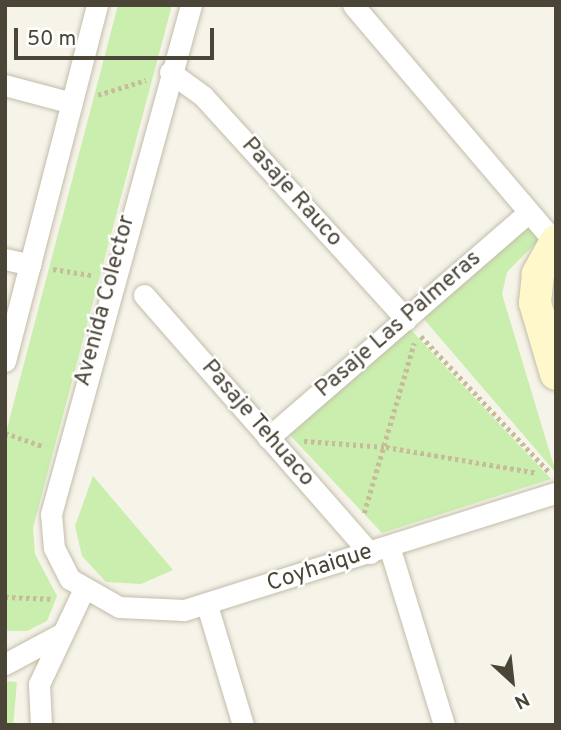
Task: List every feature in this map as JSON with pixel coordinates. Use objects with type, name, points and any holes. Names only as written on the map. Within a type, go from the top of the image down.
[{"type":"street","points":[[5,361],[97,5]]},
{"type":"street","name":"Avenida Colector","points":[[81,595],[60,565],[50,532],[66,455],[111,278],[191,5]]},
{"type":"street","points":[[353,5],[555,241],[538,274],[535,303],[556,374]]},
{"type":"street","name":"Pasaje Rauco","points":[[170,72],[203,96],[406,319]]},
{"type":"street","points":[[5,85],[72,103]]},
{"type":"street","name":"Pasaje Las Palmeras","points":[[268,439],[529,212]]},
{"type":"street","points":[[5,259],[30,265]]},
{"type":"street","name":"Pasaje Tehuaco","points":[[145,295],[268,439],[372,545]]},
{"type":"street","name":"Coyhaique","points":[[81,595],[137,610],[207,605],[555,481]]},
{"type":"street","points":[[372,545],[444,725]]},
{"type":"street","points":[[41,725],[39,684],[81,595]]},
{"type":"street","points":[[207,605],[243,725]]},
{"type":"street","points":[[5,664],[65,631]]},
{"type":"path","points":[[72,103],[170,72]]},
{"type":"path","points":[[30,265],[111,278]]},
{"type":"path","points":[[372,545],[386,447],[417,331],[555,481]]},
{"type":"path","points":[[5,433],[66,455]]},
{"type":"path","points":[[268,439],[386,447],[555,481]]},
{"type":"path","points":[[5,597],[81,595]]},
{"type":"green space","points":[[118,5],[172,5],[33,528],[35,554],[57,596],[47,621],[27,631],[5,631],[5,436]]},
{"type":"green space","points":[[527,220],[543,236],[507,272],[502,294],[556,473],[423,318]]},
{"type":"green space","points":[[410,329],[551,479],[382,533],[288,433]]},
{"type":"green space","points":[[93,476],[173,570],[141,584],[106,582],[82,556],[75,526]]},
{"type":"green space","points":[[5,681],[17,682],[13,725],[5,725]]}]
